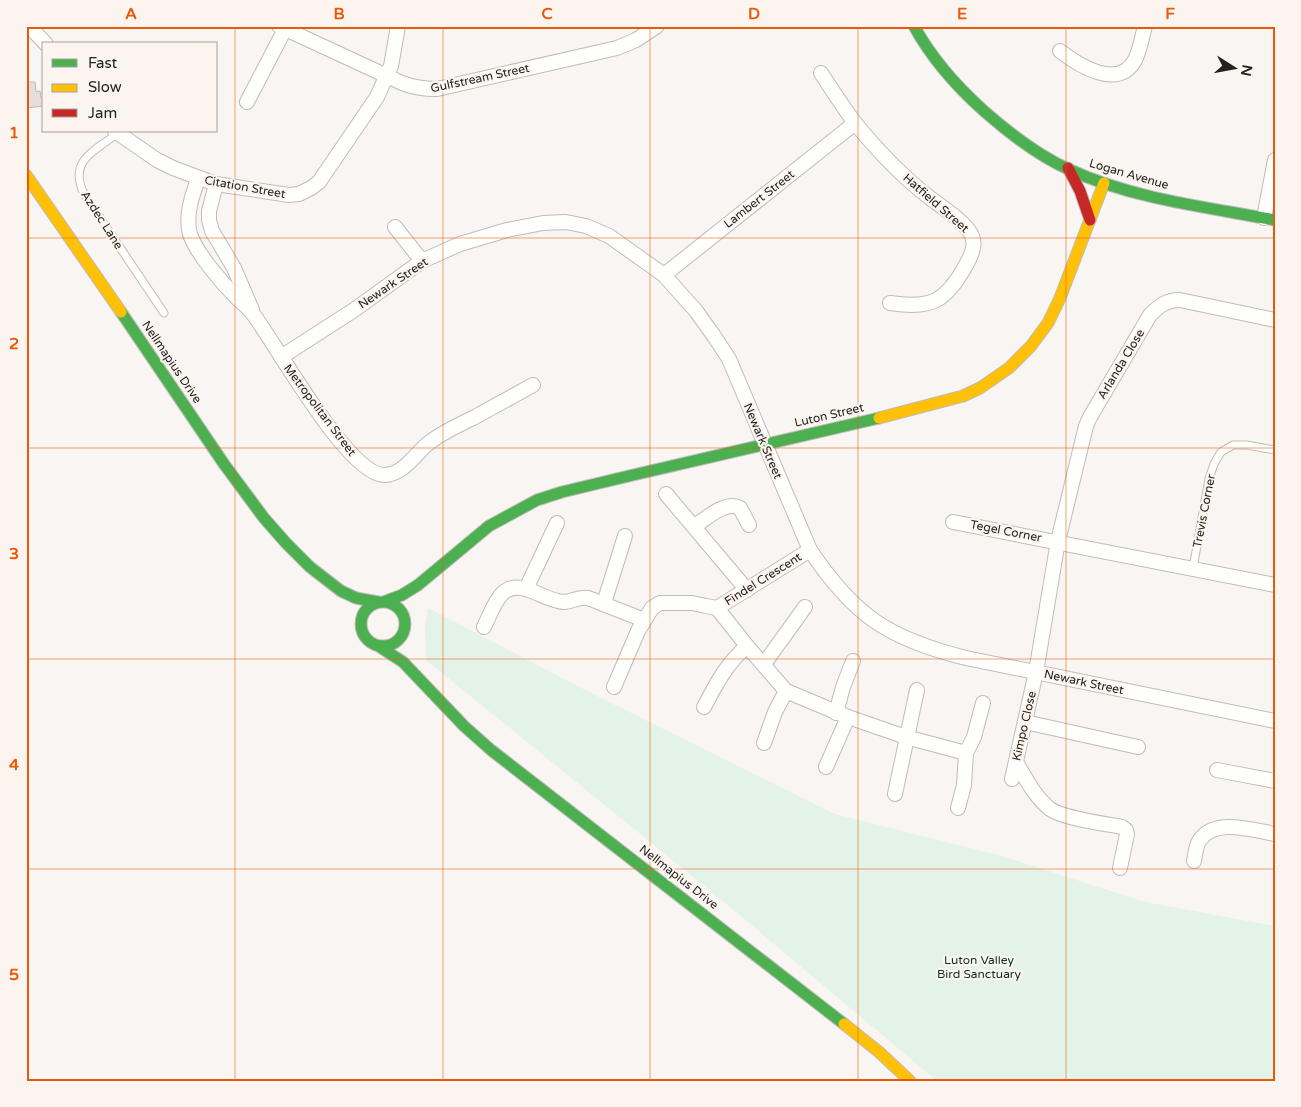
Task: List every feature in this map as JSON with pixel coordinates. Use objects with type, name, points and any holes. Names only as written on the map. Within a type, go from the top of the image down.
[{"type":"main road","name":"Logan Avenue","points":[[914,26],[939,67],[979,107],[1020,140],[1049,159],[1104,183],[1144,194],[1269,219]]},
{"type":"main road","points":[[1068,168],[1083,198],[1090,220]]},
{"type":"main road","name":"Nellmapius Drive","points":[[26,175],[228,470],[265,519],[302,558],[322,584],[360,625]]},
{"type":"main road","name":"Luton Street","points":[[382,602],[402,595],[418,585],[489,526],[504,516],[537,500],[570,490],[924,408],[980,388],[1009,368],[1031,346],[1048,323],[1060,298],[1104,183]]},
{"type":"main road","name":"Luton Street","points":[[420,597],[457,553]]},
{"type":"main road","name":"Nellmapius Drive","points":[[302,558],[342,592],[363,601],[382,602]]},
{"type":"main road","points":[[405,627],[400,609],[393,604],[382,602],[371,605],[361,617],[360,625],[366,639],[373,644],[388,646],[401,638],[412,608]]},
{"type":"main road","name":"Nellmapius Drive","points":[[405,627],[408,648],[416,667],[433,694]]},
{"type":"main road","name":"Nellmapius Drive","points":[[380,646],[404,662],[433,694],[491,750],[808,994],[879,1052],[910,1081]]},
{"type":"street","points":[[29,26],[44,42]]},
{"type":"street","points":[[388,76],[394,54],[398,26]]},
{"type":"street","name":"Gulfstream Street","points":[[282,28],[414,88],[438,88],[617,48],[636,40],[657,26]]},
{"type":"street","points":[[1060,51],[1085,68],[1105,74],[1114,75],[1121,73],[1134,62],[1145,26]]},
{"type":"street","points":[[247,102],[282,28]]},
{"type":"street","name":"Hatfield Street","points":[[821,73],[855,123],[905,178],[961,223],[972,236],[974,246],[971,256],[960,276],[946,295],[937,301],[921,305],[890,303]]},
{"type":"street","name":"Citation Street","points":[[116,132],[157,160],[198,179],[216,184],[289,196],[300,194],[311,188],[327,172],[377,97],[388,76]]},
{"type":"street","name":"Lambert Street","points":[[664,275],[855,123]]},
{"type":"street","points":[[1269,219],[1275,160]]},
{"type":"street","name":"Metropolitan Street","points":[[198,179],[188,214],[190,235],[214,271],[253,313]]},
{"type":"street","name":"Metropolitan Street","points":[[216,184],[209,211],[209,220],[212,230],[234,268],[253,313],[314,406],[345,446],[369,470],[386,475],[396,472],[430,442],[533,385]]},
{"type":"street","name":"Newark Street","points":[[281,357],[354,310],[422,261],[460,244],[507,230],[543,223],[566,222],[586,226],[609,236],[664,275],[714,336],[728,359],[810,550],[825,573],[848,599],[885,629],[934,650],[1275,721]]},
{"type":"street","points":[[395,227],[422,261]]},
{"type":"street","name":"Arlanda Close","points":[[1036,672],[1058,541],[1086,426],[1150,315],[1157,308],[1171,300],[1180,300],[1275,320]]},
{"type":"street","points":[[666,494],[748,590]]},
{"type":"street","points":[[694,526],[732,505],[740,508],[749,524]]},
{"type":"street","name":"Tegel Corner","points":[[953,522],[1058,541]]},
{"type":"street","points":[[526,589],[557,523]]},
{"type":"street","points":[[604,603],[625,536]]},
{"type":"street","points":[[1058,541],[1275,585]]},
{"type":"street","name":"Findel Crescent","points":[[717,608],[810,550]]},
{"type":"street","points":[[484,627],[501,594],[510,587],[526,589],[558,602],[568,602],[581,597],[604,603],[644,620]]},
{"type":"street","points":[[614,687],[644,620],[652,608],[660,603],[692,603],[717,608],[747,646],[786,690],[842,715],[966,753]]},
{"type":"street","points":[[764,664],[804,607]]},
{"type":"street","points":[[704,707],[724,670],[734,657],[747,646]]},
{"type":"street","points":[[826,767],[842,715],[845,679],[852,661]]},
{"type":"street","name":"Kimpo Close","points":[[1012,779],[1036,672]]},
{"type":"street","points":[[764,743],[775,712],[786,690]]},
{"type":"street","points":[[895,794],[917,690]]},
{"type":"street","points":[[958,808],[964,785],[966,753],[974,736],[983,703]]},
{"type":"street","points":[[1025,722],[1138,747]]},
{"type":"street","points":[[1016,762],[1030,787],[1051,810],[1060,815],[1126,830],[1127,834],[1120,868]]},
{"type":"street","points":[[1217,770],[1275,781]]},
{"type":"street","points":[[1194,861],[1200,840],[1206,833],[1221,827],[1275,834]]},
{"type":"lane","name":"Azdec Lane","points":[[116,132],[92,151],[83,161],[78,172],[78,182],[84,194],[164,313]]},
{"type":"lane","name":"Trevis Corner","points":[[1192,568],[1209,479],[1214,464],[1221,452],[1233,445],[1247,445],[1275,450]]},
{"type":"green space","name":"Luton Valley Bird Sanctuary","points":[[428,608],[599,697],[835,814],[1002,856],[1145,902],[1275,926],[1275,1081],[937,1081],[724,902],[426,660],[425,627]]},
{"type":"building","points":[[26,82],[35,82],[36,92],[40,91],[42,106],[26,108]]},
{"type":"traffic: fast","points":[[914,26],[937,61],[974,102],[1034,150],[1068,169],[1118,188],[1144,195],[1275,220]]},
{"type":"traffic: fast","points":[[121,312],[224,464],[264,518],[286,543],[310,567],[341,591],[356,598],[378,602]]},
{"type":"traffic: fast","points":[[386,601],[402,595],[418,585],[489,526],[537,500],[562,492],[879,418]]},
{"type":"traffic: fast","points":[[387,602],[399,608],[404,615],[405,624],[404,633],[399,640],[392,645],[379,646],[371,643],[364,636],[361,620],[364,612],[371,605],[387,602]]},
{"type":"traffic: fast","points":[[380,647],[403,662],[464,726],[491,750],[844,1024]]},
{"type":"traffic: slow","points":[[26,175],[121,312]]},
{"type":"traffic: slow","points":[[879,418],[963,396],[980,388],[1009,368],[1031,346],[1048,323],[1060,298],[1104,183]]},
{"type":"traffic: slow","points":[[844,1024],[879,1052],[910,1081]]},
{"type":"traffic: jam","points":[[1068,168],[1080,191],[1090,220]]}]
